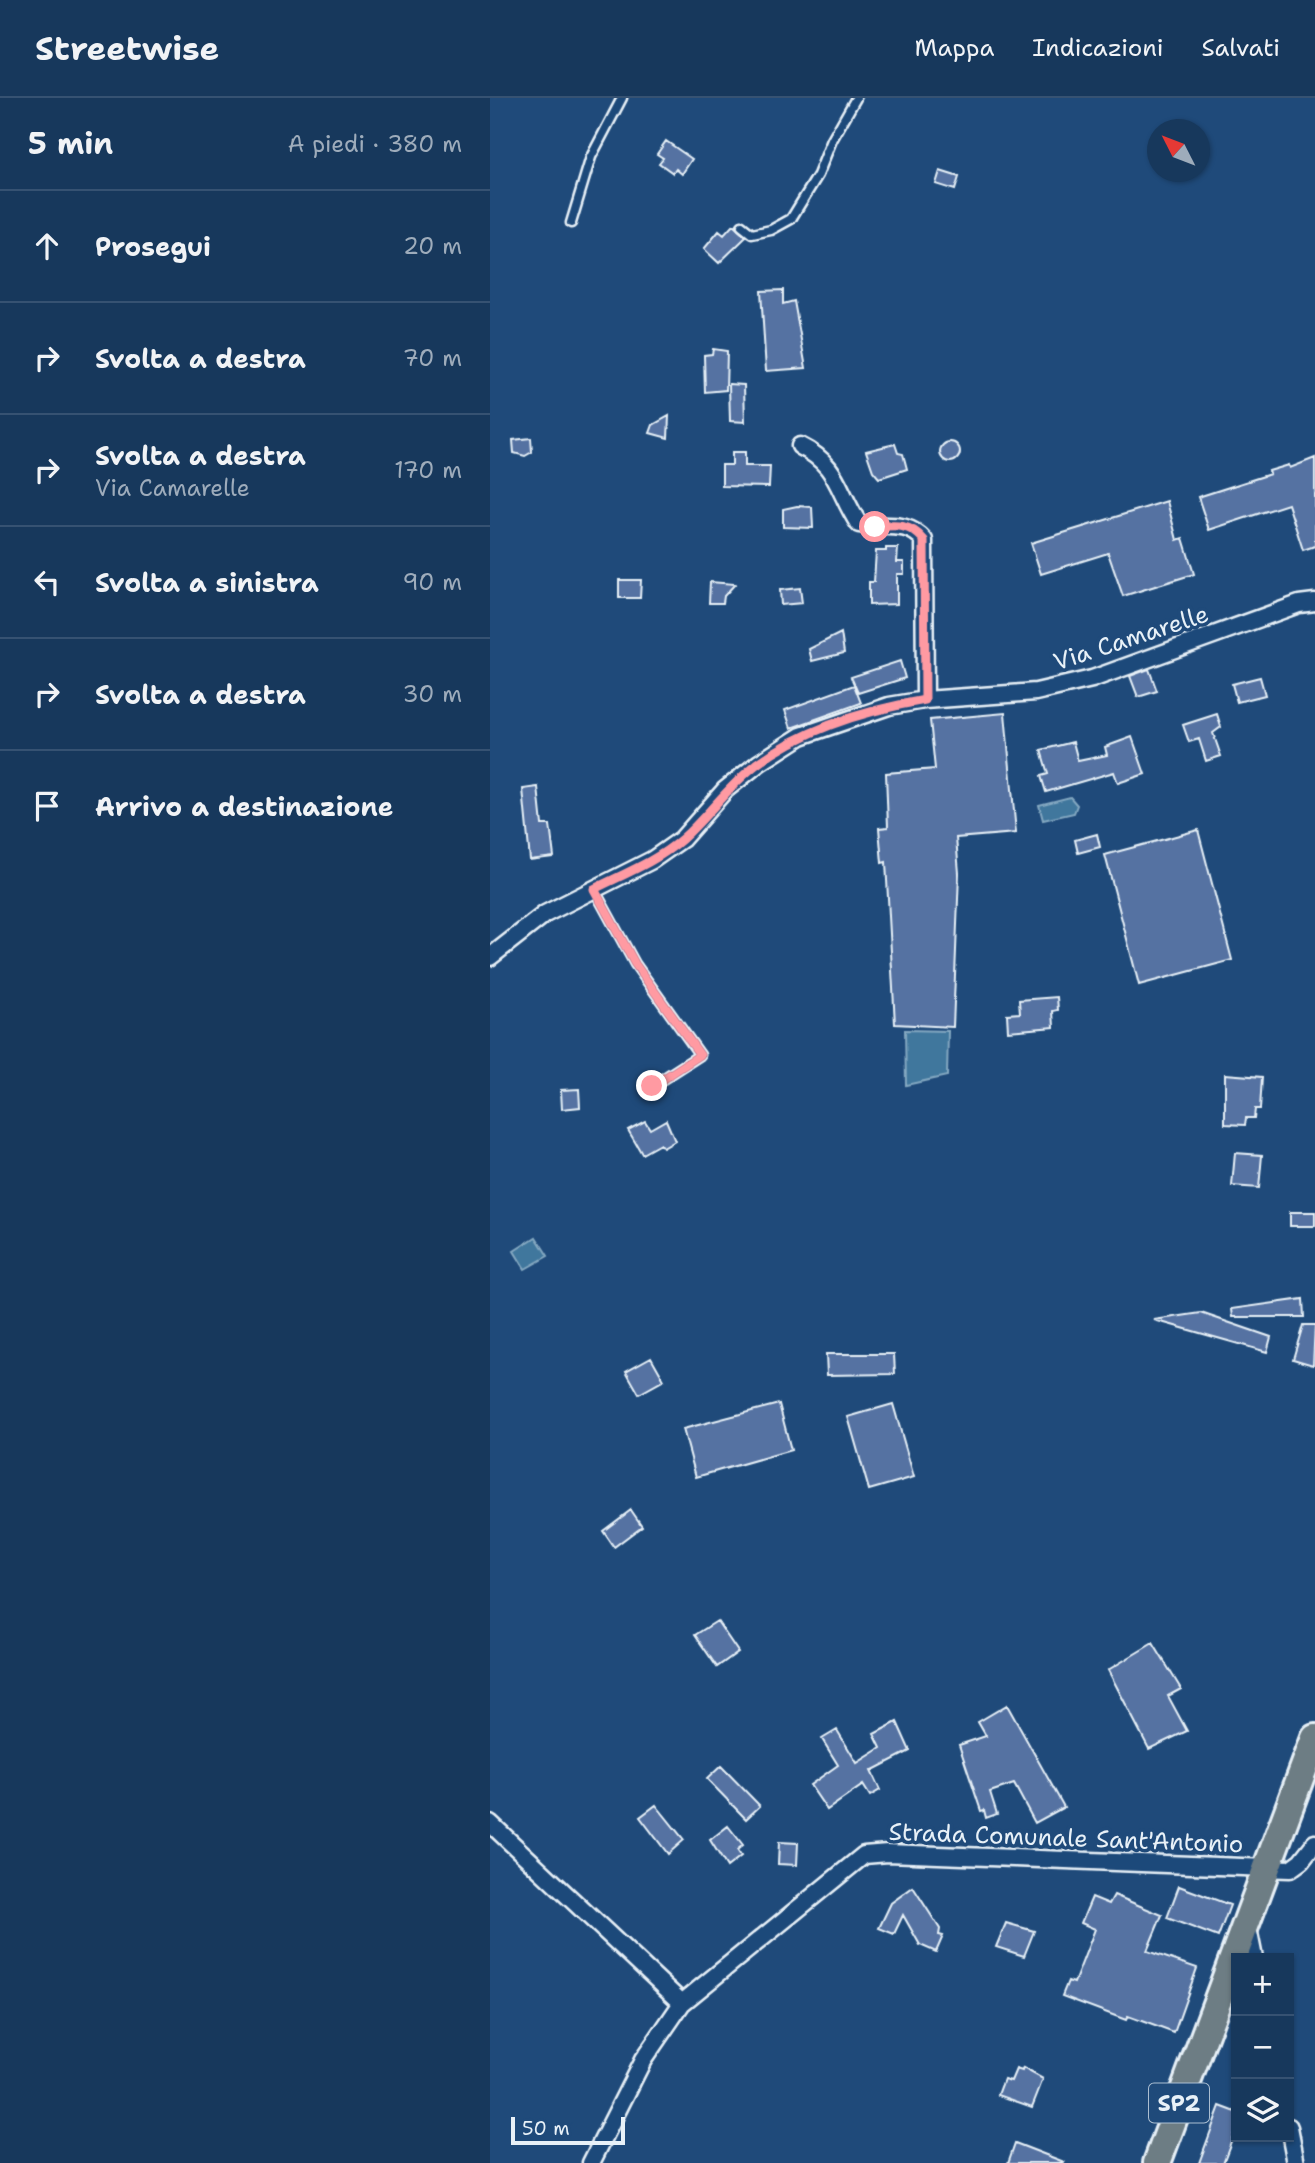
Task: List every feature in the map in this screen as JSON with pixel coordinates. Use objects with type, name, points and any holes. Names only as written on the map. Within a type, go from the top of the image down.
[{"type":"main road","name":"SP2","points":[[1157,2163],[1315,1738]]},
{"type":"street","points":[[800,446],[819,455],[831,469],[859,524],[875,527],[900,525],[915,529],[924,540],[925,700]]},
{"type":"street","name":"Via Camarelle","points":[[490,957],[545,914],[652,860],[682,839],[725,790],[759,763],[801,736],[864,713],[925,700],[1036,692],[1092,679],[1299,604],[1315,601]]},
{"type":"street","points":[[490,1823],[682,2003]]},
{"type":"street","name":"Strada Comunale Sant'Antonio","points":[[591,2163],[649,2051],[682,2003],[864,1855],[888,1853],[1266,1868],[1296,1866],[1315,1843]]},
{"type":"street","points":[[1247,1922],[1253,1953]]},
{"type":"street","points":[[1292,2142],[1296,2163]]},
{"type":"lane","points":[[570,223],[591,157],[622,98]]},
{"type":"lane","points":[[742,226],[752,234],[771,230],[791,219],[818,175],[832,140],[856,98]]},
{"type":"lane","points":[[594,889],[635,964],[700,1055],[652,1086]]},
{"type":"water","points":[[1070,797],[1077,805],[1074,813],[1043,820],[1039,805]]},
{"type":"water","points":[[905,1030],[948,1031],[947,1076],[906,1085]]},
{"type":"water","points":[[536,1237],[548,1256],[525,1269],[514,1251]]},
{"type":"building","points":[[666,141],[692,159],[682,174],[676,169],[673,173],[659,163],[663,158],[657,154]]},
{"type":"building","points":[[940,171],[959,177],[955,190],[936,184]]},
{"type":"building","points":[[733,225],[746,237],[719,263],[704,249],[719,231],[724,235]]},
{"type":"building","points":[[783,290],[783,304],[794,301],[806,368],[766,371],[761,291]]},
{"type":"building","points":[[713,349],[727,351],[726,390],[705,392],[704,355],[712,354]]},
{"type":"building","points":[[729,384],[744,385],[745,422],[730,421]]},
{"type":"building","points":[[669,416],[668,438],[650,433],[653,425]]},
{"type":"building","points":[[531,438],[532,452],[525,456],[514,453],[513,440]]},
{"type":"building","points":[[950,442],[957,445],[960,452],[957,459],[950,462],[943,459],[940,452],[943,445]]},
{"type":"building","points":[[895,444],[898,453],[903,454],[907,469],[879,478],[873,471],[866,451]]},
{"type":"building","points":[[732,452],[745,452],[745,466],[770,466],[769,487],[722,486],[722,465],[732,465]]},
{"type":"building","points":[[1315,458],[1315,546],[1303,550],[1288,504],[1209,530],[1198,497],[1270,474],[1269,471],[1289,465],[1290,468]]},
{"type":"building","points":[[1167,501],[1177,540],[1183,538],[1194,574],[1123,596],[1108,553],[1041,574],[1031,543]]},
{"type":"building","points":[[812,507],[813,528],[783,527],[783,509]]},
{"type":"building","points":[[886,548],[898,548],[897,562],[904,562],[904,574],[897,574],[897,604],[869,605],[869,582],[874,582],[876,551],[886,551]]},
{"type":"building","points":[[619,580],[641,580],[640,598],[619,598]]},
{"type":"building","points":[[710,582],[735,584],[724,596],[723,603],[709,603]]},
{"type":"building","points":[[800,588],[802,603],[781,605],[780,590]]},
{"type":"building","points":[[841,633],[844,653],[812,661],[809,649]]},
{"type":"building","points":[[900,661],[905,678],[858,693],[851,677]]},
{"type":"building","points":[[1149,669],[1157,691],[1138,697],[1130,676]]},
{"type":"building","points":[[1260,677],[1265,695],[1237,702],[1232,684]]},
{"type":"building","points":[[854,685],[861,703],[791,728],[785,710]]},
{"type":"building","points":[[1005,713],[1016,833],[956,838],[959,873],[953,1027],[895,1024],[886,862],[882,863],[879,828],[888,827],[886,773],[935,769],[930,720]]},
{"type":"building","points":[[1217,714],[1221,727],[1213,733],[1221,756],[1206,761],[1199,739],[1189,742],[1183,725]]},
{"type":"building","points":[[1132,737],[1145,774],[1118,783],[1114,772],[1046,792],[1041,776],[1048,774],[1041,750],[1073,742],[1078,761],[1107,755],[1105,747]]},
{"type":"building","points":[[538,787],[542,825],[550,825],[554,857],[530,860],[523,789]]},
{"type":"building","points":[[1198,830],[1232,960],[1139,985],[1105,855]]},
{"type":"building","points":[[1097,834],[1100,847],[1078,853],[1075,840]]},
{"type":"building","points":[[1057,997],[1058,1010],[1053,1011],[1054,1027],[1008,1031],[1007,1014],[1020,1013],[1019,1000]]},
{"type":"building","points":[[1225,1074],[1262,1077],[1260,1109],[1255,1109],[1254,1118],[1246,1118],[1245,1125],[1225,1124]]},
{"type":"building","points":[[579,1089],[580,1107],[562,1109],[561,1090]]},
{"type":"building","points":[[666,1120],[675,1141],[663,1148],[660,1144],[642,1154],[628,1130],[645,1121],[650,1129]]},
{"type":"building","points":[[1235,1153],[1262,1155],[1259,1188],[1232,1186]]},
{"type":"building","points":[[1290,1212],[1315,1212],[1315,1226],[1290,1226]]},
{"type":"building","points":[[1303,1299],[1304,1317],[1233,1317],[1232,1309]]},
{"type":"building","points":[[1201,1313],[1271,1337],[1267,1352],[1154,1320]]},
{"type":"building","points":[[1303,1325],[1315,1325],[1313,1365],[1293,1359]]},
{"type":"building","points":[[826,1354],[894,1354],[895,1374],[827,1375]]},
{"type":"building","points":[[651,1357],[664,1380],[639,1394],[626,1371]]},
{"type":"building","points":[[779,1404],[791,1450],[696,1477],[683,1429]]},
{"type":"building","points":[[893,1404],[914,1477],[869,1490],[848,1417]]},
{"type":"building","points":[[631,1510],[642,1526],[614,1547],[603,1531]]},
{"type":"building","points":[[717,1621],[738,1652],[717,1667],[695,1635]]},
{"type":"building","points":[[1153,1643],[1181,1689],[1168,1696],[1187,1731],[1149,1749],[1108,1670]]},
{"type":"building","points":[[1007,1705],[1064,1807],[1035,1823],[1014,1784],[990,1792],[997,1814],[986,1818],[984,1810],[981,1811],[959,1745],[986,1736],[978,1722]]},
{"type":"building","points":[[897,1722],[910,1751],[871,1771],[880,1790],[870,1796],[863,1785],[827,1810],[810,1785],[838,1765],[822,1739],[837,1730],[857,1763],[881,1748],[874,1734]]},
{"type":"building","points":[[721,1766],[760,1806],[746,1819],[707,1779]]},
{"type":"building","points":[[656,1805],[684,1840],[668,1854],[640,1817]]},
{"type":"building","points":[[728,1826],[743,1845],[737,1850],[741,1856],[727,1867],[710,1840]]},
{"type":"building","points":[[779,1842],[798,1843],[797,1865],[778,1864]]},
{"type":"building","points":[[1179,1886],[1230,1905],[1218,1937],[1167,1918]]},
{"type":"building","points":[[913,1887],[940,1929],[939,1935],[943,1936],[936,1952],[920,1945],[903,1915],[894,1934],[879,1928],[891,1903]]},
{"type":"building","points":[[1114,1895],[1162,1915],[1147,1951],[1197,1968],[1174,2033],[1128,2016],[1126,2020],[1062,1996],[1068,1981],[1074,1983],[1095,1929],[1081,1923],[1092,1897],[1109,1904]]},
{"type":"building","points":[[1006,1923],[1034,1931],[1024,1956],[996,1947]]},
{"type":"building","points":[[1023,2068],[1043,2079],[1032,2107],[998,2095],[1004,2079],[1011,2081],[1016,2069],[1022,2071]]},
{"type":"building","points":[[1220,2106],[1231,2110],[1231,2141],[1223,2163],[1199,2163]]},
{"type":"building","points":[[1015,2143],[1064,2162],[1008,2163]]},
{"type":"route","points":[[652,1086],[700,1055],[635,964],[594,889],[652,860],[682,839],[725,790],[759,763],[801,736],[864,713],[925,700],[924,540],[915,529],[900,525],[875,527]]}]
